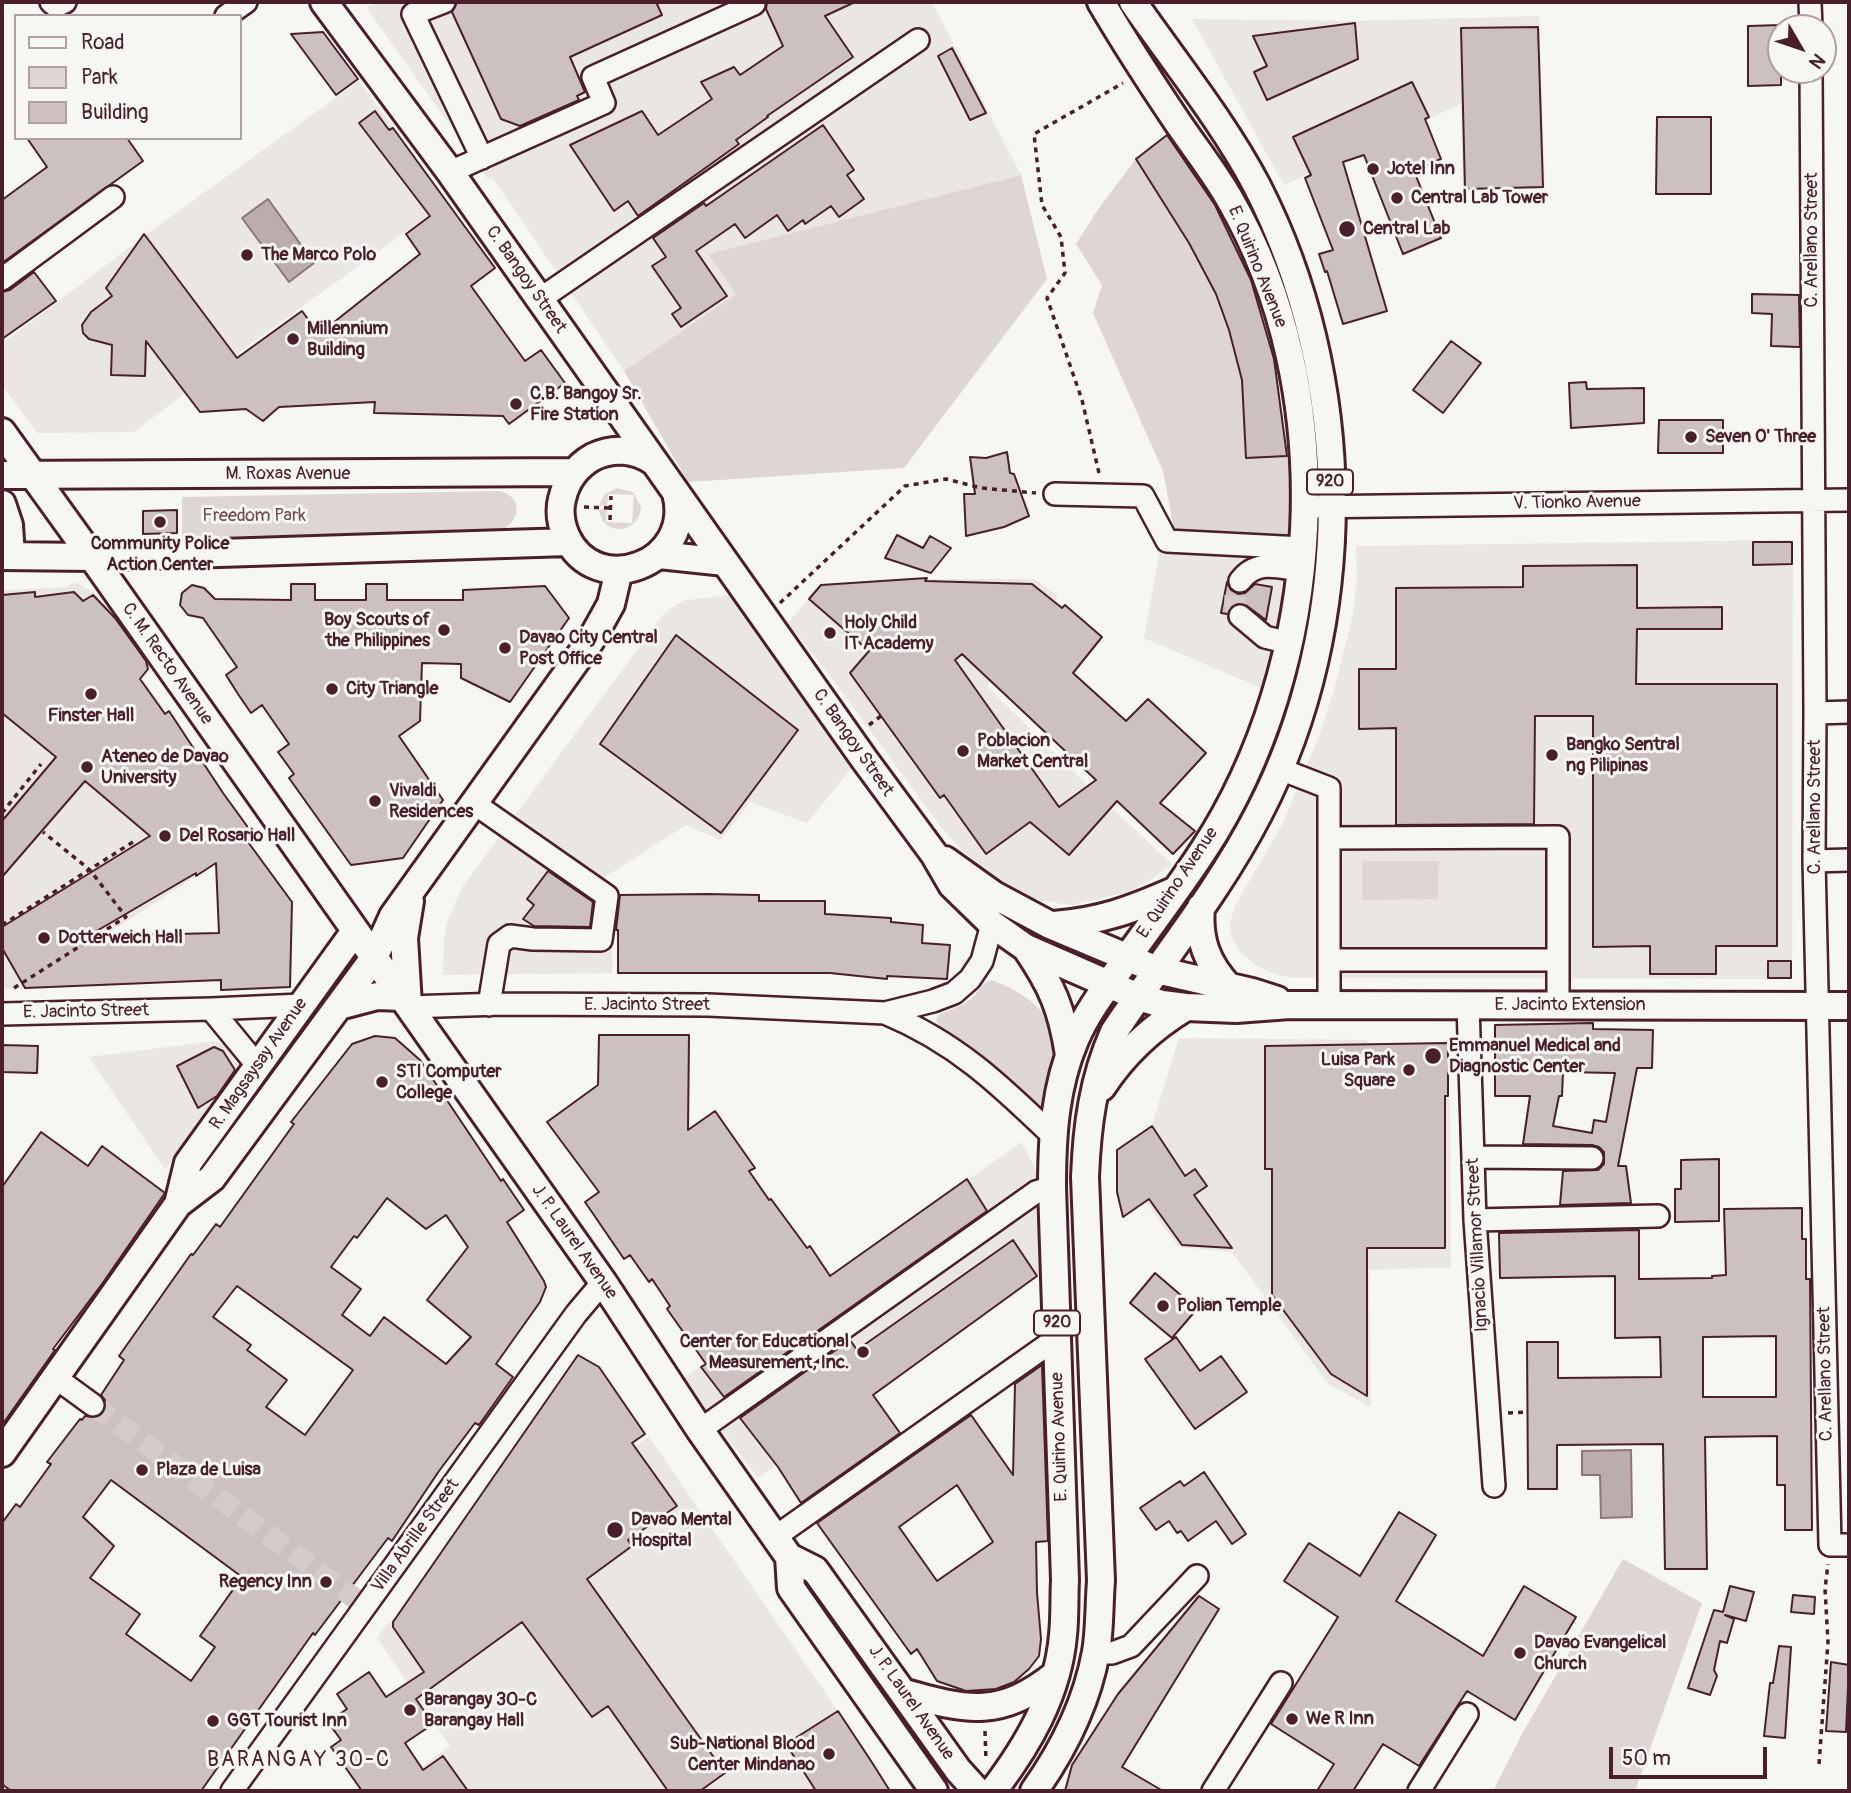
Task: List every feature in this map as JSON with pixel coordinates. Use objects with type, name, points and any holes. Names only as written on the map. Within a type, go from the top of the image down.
[{"type":"main road","name":"C. Bangoy Street","points":[[324,2],[450,172],[903,814],[934,853],[952,885],[992,924],[1026,948],[1138,997]]},
{"type":"main road","name":"E. Quirino Avenue","points":[[993,1791],[1025,1746],[1047,1701],[1056,1674],[1063,1634],[1065,1580],[1052,1187],[1052,1135],[1060,1088],[1069,1056],[1085,1020],[1205,849],[1256,752],[1275,700],[1289,643],[1302,559],[1304,461],[1296,386],[1280,316],[1257,256],[1230,200],[1143,71],[1118,5]]},
{"type":"main road","name":"E. Quirino Avenue","points":[[1034,1791],[1056,1756],[1082,1703],[1096,1653],[1101,1581],[1085,1177],[1090,1114],[1102,1058],[1114,1032],[1230,864],[1259,814],[1280,769],[1302,710],[1320,640],[1326,598],[1331,506],[1329,446],[1320,375],[1303,300],[1281,239],[1257,185],[1228,138],[1118,5]]},
{"type":"main road","name":"C. M. Recto Avenue","points":[[2,432],[355,931]]},
{"type":"main road","points":[[654,462],[638,453],[615,451],[592,458],[574,472],[565,488],[561,506],[562,525],[569,542],[591,562],[619,570],[645,564],[659,555],[673,537],[679,504],[676,493]]},
{"type":"main road","name":"M. Roxas Avenue","points":[[2,475],[574,472]]},
{"type":"main road","points":[[2,505],[9,525],[6,556],[92,556],[569,542]]},
{"type":"main road","points":[[659,555],[725,562]]},
{"type":"main road","name":"R. Magsaysay Avenue","points":[[2,1453],[178,1204],[212,1178],[374,958],[393,916],[591,640],[611,604],[619,570]]},
{"type":"main road","name":"C. Bangoy Street","points":[[934,853],[994,895],[1050,925],[1157,970]]},
{"type":"main road","points":[[338,1006],[377,996],[405,1002],[404,938],[413,888]]},
{"type":"main road","points":[[1050,925],[1109,917],[1175,890]]},
{"type":"main road","points":[[1200,907],[1199,922],[1205,951],[1211,965],[1230,988]]},
{"type":"main road","points":[[355,931],[393,916]]},
{"type":"main road","name":"R. Magsaysay Avenue","points":[[178,1204],[188,1163],[355,931]]},
{"type":"main road","name":"J. P. Laurel Avenue","points":[[355,931],[603,1282],[700,1430],[782,1547],[815,1570],[958,1770],[977,1791]]},
{"type":"main road","points":[[1026,948],[1045,976],[1061,1011],[1069,1056]]},
{"type":"main road","name":"E. Jacinto Extension","points":[[1157,970],[1290,1005]]},
{"type":"main road","name":"E. Jacinto Extension","points":[[1138,997],[1186,1007],[1248,1009],[1290,1005],[1849,1006]]},
{"type":"main road","points":[[1090,1114],[1100,1091],[1128,1052],[1165,1019],[1186,1007]]},
{"type":"main road","name":"J. P. Laurel Avenue","points":[[782,1547],[791,1588],[934,1791]]},
{"type":"main road","points":[[1065,1580],[1101,1581]]},
{"type":"main road","points":[[905,1693],[955,1706],[985,1707],[1003,1704],[1028,1694],[1056,1674]]},
{"type":"street","points":[[51,2],[56,6],[65,2]]},
{"type":"street","points":[[229,14],[246,2]]},
{"type":"street","points":[[444,2],[414,14],[482,158]]},
{"type":"street","points":[[450,172],[604,103],[593,77],[754,5],[753,2]]},
{"type":"street","points":[[540,299],[918,40]]},
{"type":"street","name":"C. Arellano Street","points":[[1811,84],[1816,1006],[1840,1545]]},
{"type":"street","points":[[2,279],[113,197]]},
{"type":"street","points":[[1055,494],[1143,496],[1167,541],[1302,559]]},
{"type":"street","name":"V. Tionko Avenue","points":[[1304,507],[1849,500]]},
{"type":"street","points":[[1241,581],[1248,570],[1259,566],[1302,559]]},
{"type":"street","points":[[1240,616],[1265,637],[1289,643]]},
{"type":"street","points":[[1815,713],[1849,712]]},
{"type":"street","points":[[1280,769],[1329,788],[1329,1005]]},
{"type":"street","points":[[475,804],[607,896],[601,940],[510,936],[499,944],[489,1005]]},
{"type":"street","points":[[1329,838],[1558,837],[1558,1005]]},
{"type":"street","points":[[1814,861],[1849,860]]},
{"type":"street","name":"E. Jacinto Street","points":[[405,1002],[489,1005],[708,1005],[885,1013],[954,993],[970,979],[982,961],[992,924]]},
{"type":"street","points":[[1329,960],[1558,960]]},
{"type":"street","name":"E. Jacinto Street","points":[[2,1014],[301,1004]]},
{"type":"street","name":"Ignacio Villamor Street","points":[[1468,1005],[1475,1220],[1494,1486]]},
{"type":"street","points":[[211,1009],[257,1065]]},
{"type":"street","name":"E. Jacinto Street","points":[[885,1013],[932,1035],[960,1052],[1052,1135]]},
{"type":"street","points":[[1473,1157],[1592,1158]]},
{"type":"street","points":[[700,1430],[1036,1192],[1052,1187]]},
{"type":"street","points":[[1475,1220],[1658,1216]]},
{"type":"street","name":"Villa Abrille Street","points":[[232,1791],[576,1314],[603,1282]]},
{"type":"street","points":[[782,1547],[878,1464],[1058,1338]]},
{"type":"street","points":[[56,1378],[93,1405]]},
{"type":"street","points":[[1096,1653],[1112,1653],[1131,1646],[1197,1576]]},
{"type":"street","points":[[1213,1791],[1280,1683]]},
{"type":"street","points":[[1419,1791],[1467,1714]]},
{"type":"path","points":[[1103,495],[1095,445],[1047,298],[1065,273],[1061,237],[1042,205],[1034,134],[1143,71]]},
{"type":"path","points":[[765,618],[905,486],[946,479],[981,488],[1055,494]]},
{"type":"path","points":[[610,520],[611,496]]},
{"type":"path","points":[[595,507],[610,508]]},
{"type":"path","points":[[2,813],[41,764]]},
{"type":"path","points":[[2,803],[7,807]]},
{"type":"path","points":[[14,988],[127,917],[90,870],[43,832]]},
{"type":"path","points":[[2,925],[133,842]]},
{"type":"path","points":[[1819,1764],[1828,1642],[1825,1589],[1840,1545]]},
{"type":"shaded area","points":[[381,2],[932,2],[1021,175],[708,254],[736,294],[624,371],[492,177],[488,179],[366,7]]},
{"type":"shaded area","points":[[1539,16],[1545,189],[1463,190],[1461,104],[1284,185],[1192,19],[1358,21]]},
{"type":"shaded area","name":"The Marco Polo","points":[[359,81],[393,127],[375,141],[429,215],[235,355],[134,432],[37,433],[2,385],[2,344],[144,236]]},
{"type":"shaded area","points":[[268,199],[314,263],[289,282],[242,218]]},
{"type":"shaded area","name":"Bangko Sentral ng Pilipinas","points":[[1793,540],[1792,979],[1297,978],[1277,975],[1257,966],[1240,952],[1231,937],[1230,922],[1236,904],[1284,821],[1320,733],[1334,690],[1352,619],[1357,579],[1356,546]]},
{"type":"shaded area","points":[[1160,548],[1288,554],[1273,655],[1263,689],[1144,638]]},
{"type":"shaded area","points":[[909,579],[1035,579],[1058,597],[987,686],[1172,864],[1128,892],[1072,905],[1033,899],[1011,889],[978,865],[958,846],[788,623],[821,585]]},
{"type":"shaded area","name":"Ateneo de Davao University","points":[[75,582],[94,592],[116,616],[121,614],[142,641],[149,670],[142,679],[165,710],[145,724],[193,859],[195,877],[50,971],[33,988],[2,989],[2,590],[66,587]]},
{"type":"shaded area","points":[[731,595],[851,769],[807,823],[750,802],[721,840],[686,825],[602,879],[613,896],[612,973],[443,975],[444,937],[448,919],[463,886],[662,616],[686,600]]},
{"type":"shaded area","points":[[1179,1038],[1367,1040],[1369,1099],[1450,1099],[1451,1267],[1369,1270],[1371,1407],[1328,1384],[1232,1252],[1179,1247],[1146,1202],[1185,1174],[1152,1125]]},
{"type":"shaded area","points":[[214,1041],[225,1046],[237,1066],[232,1079],[165,1170],[89,1057]]},
{"type":"shaded area","points":[[1022,1142],[1045,1191],[1047,1268],[758,1478],[683,1379]]},
{"type":"shaded area","name":"Davao Mental Hospital","points":[[649,1437],[838,1711],[786,1744],[816,1791],[388,1791],[450,1746],[377,1638],[387,1624]]},
{"type":"shaded area","points":[[1631,1450],[1632,1517],[1601,1518],[1600,1475],[1582,1475],[1582,1451]]},
{"type":"green space","points":[[1136,159],[1189,243],[1216,294],[1242,380],[1246,458],[1290,456],[1289,541],[1175,534],[1163,471],[1093,313],[1102,285],[1076,244]]},
{"type":"green space","points":[[1021,175],[1047,279],[904,468],[688,482],[624,371],[736,294],[708,254]]},
{"type":"green space","points":[[617,488],[633,492],[641,507],[634,523],[621,529],[607,525],[599,509],[607,510],[606,522],[632,523],[634,495],[608,494],[607,506],[599,505],[605,494]]},
{"type":"green space","name":"Freedom Park","points":[[499,491],[513,498],[517,510],[512,522],[499,531],[182,537],[182,497]]},
{"type":"green space","points":[[1362,861],[1439,861],[1438,899],[1362,900]]},
{"type":"green space","points":[[991,980],[1015,991],[1036,1006],[1045,1015],[1057,1038],[1059,1063],[1049,1096],[1039,1107],[1035,1108],[983,1058],[942,1030],[936,1020],[938,1015],[970,1000]]},
{"type":"green space","points":[[1623,1559],[1702,1603],[1635,1791],[1493,1791],[1522,1734]]},
{"type":"building","points":[[457,2],[656,2],[662,15],[570,57],[585,92],[577,96],[579,100],[520,126],[501,119],[452,12]]},
{"type":"building","points":[[767,2],[855,2],[825,16],[853,57],[767,116],[736,140],[739,144],[638,216],[628,201],[614,211],[570,145],[642,111],[658,135],[712,99],[701,82],[734,67],[740,75],[783,46],[766,9]]},
{"type":"building","points":[[1355,23],[1358,59],[1267,100],[1254,72],[1267,66],[1253,36]]},
{"type":"building","points":[[1767,25],[1767,84],[1781,85],[1748,86],[1748,26]]},
{"type":"building","points":[[1538,27],[1543,187],[1465,189],[1461,28]]},
{"type":"building","points":[[323,32],[358,79],[336,95],[291,34]]},
{"type":"building","points":[[952,48],[986,113],[970,120],[938,56]]},
{"type":"building","points":[[1412,82],[1429,117],[1425,119],[1441,159],[1414,171],[1441,238],[1403,254],[1364,155],[1343,162],[1387,311],[1343,324],[1319,254],[1333,250],[1305,178],[1311,175],[1293,137]]},
{"type":"building","points":[[375,111],[389,130],[393,128],[495,268],[471,286],[525,361],[541,350],[565,383],[509,424],[503,416],[374,413],[375,402],[279,407],[263,421],[246,409],[200,412],[146,341],[145,376],[111,375],[112,345],[89,339],[83,333],[82,325],[91,312],[112,296],[106,288],[144,234],[237,358],[302,311],[319,334],[420,254],[406,234],[430,216],[359,123]]},
{"type":"building","points":[[1657,117],[1711,117],[1711,194],[1656,194]]},
{"type":"building","points":[[823,125],[854,170],[847,175],[864,199],[839,217],[831,206],[805,224],[803,220],[788,231],[777,215],[745,238],[735,224],[696,251],[727,296],[681,327],[672,314],[681,308],[652,266],[666,257],[653,238],[704,203],[706,206]]},
{"type":"building","points":[[1167,135],[1215,205],[1251,280],[1274,359],[1287,456],[1246,458],[1242,380],[1216,294],[1189,243],[1136,159]]},
{"type":"building","points":[[28,140],[128,140],[143,161],[2,263],[2,200],[47,167]]},
{"type":"building","points":[[34,272],[56,301],[2,339],[2,292],[10,290]]},
{"type":"building","points":[[1752,294],[1799,295],[1800,347],[1771,346],[1772,314],[1752,313]]},
{"type":"building","points":[[1451,341],[1481,363],[1443,413],[1413,390]]},
{"type":"building","points":[[1586,382],[1587,389],[1644,388],[1644,423],[1571,428],[1569,383]]},
{"type":"building","name":"Seven O' Three","points":[[1659,420],[1723,420],[1723,453],[1658,453]]},
{"type":"building","points":[[1007,452],[1010,473],[1014,474],[1029,516],[1004,527],[966,536],[964,494],[975,494],[970,457],[986,458]]},
{"type":"building","name":"Community Police Action Center","points":[[177,510],[177,533],[143,534],[143,511]]},
{"type":"building","points":[[897,535],[923,548],[930,536],[951,548],[931,573],[885,558]]},
{"type":"building","points":[[1753,542],[1792,542],[1792,564],[1753,565]]},
{"type":"building","points":[[1637,565],[1637,608],[1722,607],[1722,629],[1637,629],[1636,684],[1777,684],[1777,946],[1716,946],[1716,974],[1650,974],[1650,946],[1593,947],[1593,716],[1535,716],[1534,824],[1396,825],[1396,728],[1359,729],[1359,669],[1396,669],[1396,588],[1523,587],[1523,566]]},
{"type":"building","points":[[927,578],[925,581],[1032,584],[1062,608],[1065,605],[1102,637],[1073,673],[1126,721],[1148,699],[1206,753],[1160,803],[1195,831],[1173,854],[1117,801],[1069,855],[1030,822],[986,854],[944,795],[940,798],[850,673],[869,651],[809,599],[821,585]],"holes":[[[962,654],[1096,780],[1059,807],[955,660]]]},
{"type":"building","points":[[1227,582],[1231,590],[1238,594],[1245,593],[1255,584],[1272,587],[1266,620],[1243,603],[1235,604],[1227,614],[1221,613]]},
{"type":"building","points":[[291,584],[315,584],[315,600],[366,600],[366,584],[387,584],[387,600],[463,600],[463,590],[545,586],[569,618],[510,702],[461,678],[461,664],[422,663],[420,721],[399,736],[443,800],[403,858],[351,865],[289,778],[294,774],[278,752],[289,744],[262,705],[251,713],[226,675],[237,667],[203,618],[188,615],[180,605],[182,593],[192,585],[204,588],[215,599],[291,600]]},
{"type":"building","name":"Ateneo de Davao University","points":[[35,592],[35,597],[74,592],[83,601],[93,595],[115,618],[146,661],[148,669],[140,679],[165,714],[169,711],[255,837],[248,842],[292,902],[290,987],[221,990],[221,980],[25,988],[2,948],[2,927],[150,836],[85,781],[2,877],[2,821],[56,757],[2,713],[2,595]],"holes":[[[216,863],[219,933],[88,936]]]},
{"type":"building","points":[[676,635],[798,730],[721,833],[600,744]]},
{"type":"building","points":[[548,871],[593,902],[590,927],[534,926],[523,919],[534,905],[527,899]]},
{"type":"building","points":[[620,895],[759,895],[759,901],[825,901],[825,914],[891,918],[891,922],[923,925],[922,943],[950,945],[947,979],[887,976],[887,979],[830,973],[618,973],[616,930]]},
{"type":"building","points":[[1768,961],[1791,961],[1791,978],[1768,978]]},
{"type":"building","points":[[1593,1023],[1593,1029],[1653,1030],[1652,1068],[1637,1068],[1618,1166],[1626,1166],[1631,1203],[1560,1205],[1563,1171],[1598,1170],[1604,1164],[1604,1152],[1592,1145],[1523,1144],[1530,1096],[1495,1096],[1495,1025]],"holes":[[[1563,1072],[1615,1073],[1606,1122],[1594,1120],[1592,1133],[1553,1126],[1559,1096],[1562,1096]]]},
{"type":"building","points":[[599,1035],[689,1035],[688,1130],[715,1111],[755,1168],[749,1171],[769,1200],[771,1199],[807,1248],[810,1246],[830,1276],[967,1179],[987,1211],[724,1397],[701,1367],[706,1364],[667,1309],[670,1306],[652,1279],[649,1282],[630,1255],[624,1259],[585,1202],[599,1192],[547,1122],[598,1085]]},
{"type":"building","points":[[375,1036],[395,1038],[420,1060],[501,1181],[503,1179],[524,1210],[507,1222],[546,1287],[540,1302],[496,1364],[513,1377],[479,1425],[475,1423],[439,1471],[392,1541],[388,1538],[315,1635],[313,1633],[201,1791],[11,1791],[2,1784],[2,1523],[16,1504],[20,1507],[51,1464],[47,1462],[80,1419],[85,1416],[98,1417],[104,1412],[105,1400],[101,1395],[124,1360],[119,1356],[191,1254],[193,1255],[216,1224],[220,1227],[294,1124],[291,1122],[352,1044]],"holes":[[[387,1198],[426,1229],[446,1215],[468,1247],[427,1300],[471,1337],[446,1364],[384,1317],[370,1336],[342,1315],[361,1289],[331,1267]],[[237,1286],[353,1370],[305,1435],[266,1407],[287,1380],[247,1350],[251,1345],[213,1317]],[[111,1480],[242,1577],[200,1636],[215,1647],[191,1681],[126,1634],[140,1614],[90,1578],[114,1546],[83,1517]]]},
{"type":"building","points":[[1448,1043],[1448,1096],[1445,1096],[1445,1248],[1367,1248],[1367,1396],[1331,1374],[1272,1295],[1272,1169],[1265,1169],[1265,1046]]},
{"type":"building","points":[[2,1045],[38,1046],[37,1073],[2,1072]]},
{"type":"building","points":[[214,1047],[223,1051],[235,1070],[217,1096],[198,1108],[177,1066]]},
{"type":"building","points":[[1152,1126],[1185,1176],[1195,1169],[1207,1186],[1194,1195],[1232,1248],[1182,1245],[1149,1199],[1123,1217],[1117,1192],[1117,1150]]},
{"type":"building","points":[[41,1132],[88,1166],[102,1146],[165,1193],[2,1425],[2,1187]]},
{"type":"building","points":[[1719,1159],[1719,1221],[1675,1222],[1675,1189],[1681,1189],[1681,1160]]},
{"type":"building","points":[[1802,1208],[1802,1239],[1806,1239],[1806,1279],[1810,1279],[1812,1530],[1785,1530],[1785,1485],[1777,1485],[1777,1436],[1705,1437],[1707,1569],[1665,1569],[1663,1444],[1557,1445],[1557,1489],[1528,1489],[1527,1342],[1558,1342],[1558,1378],[1661,1377],[1660,1337],[1615,1338],[1615,1276],[1500,1278],[1499,1233],[1639,1230],[1639,1279],[1712,1278],[1726,1275],[1724,1209]],"holes":[[[1776,1336],[1776,1397],[1703,1397],[1703,1337]]]},
{"type":"building","points":[[1013,1240],[1037,1276],[873,1395],[900,1433],[801,1503],[778,1467],[740,1418],[850,1340],[857,1350]]},
{"type":"building","name":"Polian Temple","points":[[1155,1273],[1197,1309],[1172,1338],[1130,1303]]},
{"type":"building","points":[[1176,1337],[1200,1371],[1221,1356],[1247,1392],[1195,1429],[1145,1359]]},
{"type":"building","points":[[578,1355],[599,1367],[645,1434],[632,1443],[677,1506],[628,1540],[632,1546],[587,1579],[725,1773],[700,1791],[668,1791],[608,1706],[592,1717],[522,1622],[416,1699],[433,1724],[405,1743],[423,1770],[443,1756],[468,1791],[362,1791],[331,1747],[341,1740],[328,1722],[347,1709],[337,1694],[369,1672],[386,1697],[424,1672],[393,1627],[393,1622]]},
{"type":"building","points":[[1042,1365],[1048,1541],[1036,1542],[1041,1639],[1039,1656],[1014,1682],[996,1689],[966,1691],[937,1681],[917,1649],[911,1654],[817,1523],[971,1415],[1013,1475],[1015,1384]],"holes":[[[957,1485],[993,1542],[937,1581],[899,1527]]]},
{"type":"building","points":[[1204,1472],[1246,1534],[1232,1544],[1216,1521],[1188,1541],[1181,1531],[1177,1533],[1169,1521],[1156,1530],[1140,1508],[1180,1481],[1184,1486]]},
{"type":"building","points":[[1399,1512],[1436,1535],[1396,1601],[1483,1656],[1524,1586],[1576,1617],[1515,1720],[1467,1691],[1419,1766],[1383,1744],[1353,1791],[1317,1791],[1334,1764],[1271,1724],[1338,1617],[1284,1581],[1309,1543],[1360,1576]]},
{"type":"building","points":[[1730,1586],[1754,1592],[1746,1621],[1725,1615],[1734,1619],[1727,1643],[1720,1641],[1714,1670],[1717,1676],[1710,1695],[1688,1688],[1714,1610],[1723,1612]]},
{"type":"building","points":[[1793,1595],[1815,1597],[1814,1614],[1791,1612]]},
{"type":"building","points":[[1199,1596],[1219,1609],[1122,1767],[1163,1791],[1065,1791],[1072,1765],[1118,1694]]},
{"type":"building","points":[[1779,1646],[1791,1647],[1785,1738],[1764,1736],[1770,1683],[1773,1683]]},
{"type":"building","points":[[1831,1662],[1849,1665],[1846,1732],[1826,1731]]},
{"type":"building","name":"Sub-National Blood Center Mindanao","points":[[838,1711],[890,1791],[816,1791],[786,1744]]},
{"type":"tunnel","points":[[1240,581],[1235,598],[1240,616]]},
{"type":"tunnel","points":[[93,1405],[365,1606]]},
{"type":"place","name":"Jotel Inn","points":[[1373,169]]},
{"type":"place","name":"Central Lab Tower","points":[[1397,198]]},
{"type":"place","name":"Central Lab","points":[[1347,229]]},
{"type":"place","name":"The Marco Polo","points":[[247,255]]},
{"type":"place","name":"Millennium Building","points":[[293,339]]},
{"type":"place","name":"C.B. Bangoy Sr. Fire Station","points":[[516,404]]},
{"type":"place","name":"Seven O' Three","points":[[1691,437]]},
{"type":"place","name":"Community Police Action Center","points":[[160,522]]},
{"type":"place","name":"Boy Scouts of the Philippines","points":[[444,630]]},
{"type":"place","name":"Holy Child IT Academy","points":[[830,633]]},
{"type":"place","name":"Davao City Central Post Office","points":[[505,648]]},
{"type":"place","name":"City Triangle","points":[[332,689]]},
{"type":"place","name":"Finster Hall","points":[[91,694]]},
{"type":"place","name":"Poblacion Market Central","points":[[963,751]]},
{"type":"place","name":"Bangko Sentral ng Pilipinas","points":[[1552,755]]},
{"type":"place","name":"Ateneo de Davao University","points":[[87,767]]},
{"type":"place","name":"Vivaldi Residences","points":[[375,801]]},
{"type":"place","name":"Del Rosario Hall","points":[[165,836]]},
{"type":"place","name":"Dotterweich Hall","points":[[44,938]]},
{"type":"place","name":"Emmanuel Medical and Diagnostic Center","points":[[1433,1056]]},
{"type":"place","name":"Luisa Park Square","points":[[1409,1070]]},
{"type":"place","name":"STI Computer College","points":[[382,1082]]},
{"type":"place","name":"Polian Temple","points":[[1163,1306]]},
{"type":"place","name":"Center for Educational Measurement, Inc.","points":[[863,1352]]},
{"type":"place","name":"Plaza de Luisa","points":[[142,1470]]},
{"type":"place","name":"Davao Mental Hospital","points":[[615,1530]]},
{"type":"place","name":"Regency Inn","points":[[326,1582]]},
{"type":"place","name":"Davao Evangelical Church","points":[[1520,1653]]},
{"type":"place","name":"Barangay 30-C Barangay Hall","points":[[410,1710]]},
{"type":"place","name":"We R Inn","points":[[1292,1719]]},
{"type":"place","name":"GGT Tourist Inn","points":[[213,1721]]},
{"type":"place","name":"Sub-National Blood Center Mindanao","points":[[829,1754]]},
{"type":"district","name":"BARANGAY 30-C","points":[[299,1761]]}]
